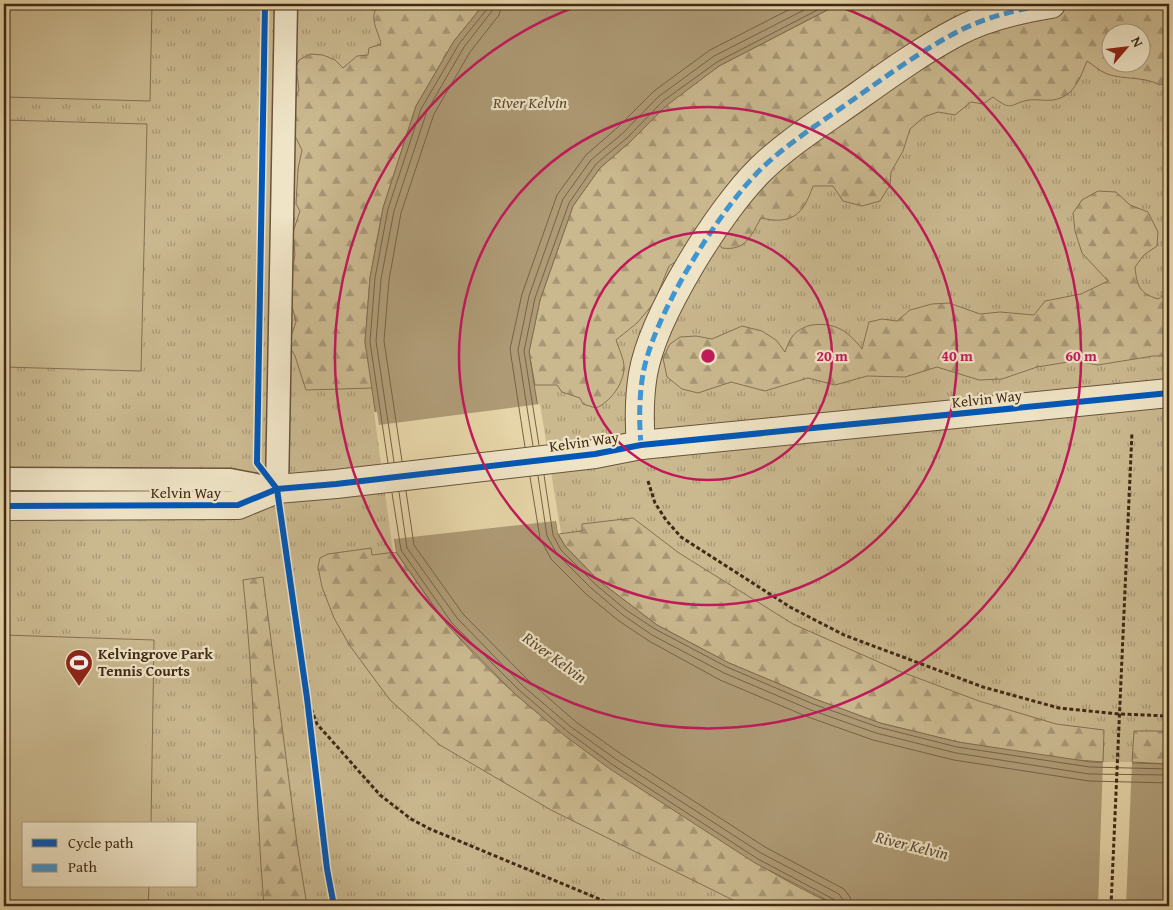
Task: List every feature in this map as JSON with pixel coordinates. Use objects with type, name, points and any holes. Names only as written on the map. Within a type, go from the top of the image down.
[{"type":"street","points":[[641,445],[639,420],[643,373],[658,324],[697,254],[728,208],[761,169],[803,135],[887,76],[958,31],[1023,9],[1051,4]]},
{"type":"street","name":"Kelvin Way","points":[[4,506],[238,505],[277,489],[595,454],[641,445],[1169,393]]},
{"type":"lane","points":[[277,489],[286,4]]},
{"type":"lane","name":"Kelvin Way","points":[[4,479],[230,480],[277,489]]},
{"type":"path","points":[[1111,906],[1132,450],[1130,398]]},
{"type":"path","points":[[641,445],[647,478],[655,503],[676,531],[790,607],[844,635],[982,687],[1058,708],[1120,714],[1169,716]]},
{"type":"path","points":[[277,489],[307,698],[327,869],[334,906]]},
{"type":"path","points":[[307,698],[317,724],[327,736],[380,795],[411,819],[430,829],[600,900],[623,906]]},
{"type":"green space","points":[[4,4],[1169,4],[1169,906],[4,906]]},
{"type":"green space","points":[[4,4],[152,4],[150,101],[4,97]]},
{"type":"green space","points":[[380,4],[484,4],[454,41],[416,106],[383,208],[370,278],[365,342],[373,388],[306,390],[291,349],[290,339],[296,322],[289,294],[295,254],[293,232],[300,211],[296,204],[298,169],[302,150],[294,134],[294,101],[299,90],[296,67],[299,60],[310,54],[323,55],[335,60],[343,68],[357,56],[368,55],[369,48],[381,44],[374,23],[374,13]]},
{"type":"green space","points":[[839,4],[1169,4],[1169,81],[1160,85],[1147,80],[1114,76],[1103,72],[1150,72],[1150,22],[1100,22],[1100,70],[1087,61],[1075,86],[1066,95],[1050,100],[1023,101],[1011,106],[1004,105],[993,97],[983,104],[971,102],[955,115],[938,112],[924,117],[910,129],[903,151],[891,172],[890,185],[880,201],[862,206],[843,201],[833,186],[813,186],[805,204],[795,216],[781,220],[761,218],[750,237],[742,245],[730,248],[722,248],[703,224],[683,257],[669,266],[654,303],[637,323],[616,340],[624,367],[622,380],[611,397],[596,408],[583,404],[580,398],[562,392],[557,385],[535,385],[529,352],[540,300],[573,206],[600,168],[631,141],[665,106],[719,66]]},
{"type":"green space","points":[[4,120],[147,124],[141,371],[4,367]]},
{"type":"green space","points":[[1098,191],[1116,192],[1130,205],[1148,212],[1158,232],[1157,246],[1144,255],[1135,267],[1138,284],[1147,294],[1158,299],[1169,292],[1169,356],[1153,356],[1098,365],[1074,361],[1037,367],[1002,379],[979,380],[937,367],[905,377],[867,376],[835,385],[808,378],[765,391],[731,382],[698,393],[682,389],[667,377],[663,358],[670,344],[680,337],[696,336],[712,339],[742,326],[762,331],[776,340],[785,352],[791,339],[798,331],[820,324],[840,329],[852,337],[862,349],[869,322],[882,319],[897,321],[910,310],[932,304],[949,303],[980,314],[1000,312],[1034,315],[1045,301],[1081,294],[1108,281],[1082,253],[1075,231],[1073,213],[1082,200]]},
{"type":"green space","points":[[633,518],[679,553],[793,624],[899,671],[979,701],[1056,724],[1104,730],[1103,762],[1052,758],[958,742],[880,723],[815,699],[729,663],[657,625],[598,580],[565,546],[558,534],[582,531],[582,524]]},
{"type":"green space","points":[[371,548],[372,555],[396,552],[441,616],[474,655],[502,682],[562,733],[658,800],[745,856],[781,878],[838,906],[745,906],[551,810],[440,745],[390,700],[350,646],[334,618],[322,587],[318,567],[320,558],[328,554]]},
{"type":"green space","points":[[263,577],[297,844],[307,906],[264,906],[250,661],[243,580]]},
{"type":"green space","points":[[4,635],[154,640],[151,822],[22,822],[22,888],[149,888],[148,906],[4,906]]},
{"type":"green space","points":[[1134,731],[1169,731],[1169,764],[1132,762]]},
{"type":"water","name":"River Kelvin","points":[[484,4],[839,4],[719,66],[666,106],[631,141],[600,168],[573,206],[540,300],[529,352],[558,534],[565,546],[598,580],[657,625],[729,663],[815,699],[880,723],[958,742],[1091,762],[1169,764],[1169,906],[838,906],[755,863],[610,769],[565,736],[515,694],[448,626],[396,552],[365,342],[370,278],[383,208],[416,106],[454,41]]},
{"type":"pier","points":[[540,404],[561,533],[558,534],[556,521],[394,539],[396,552],[393,552],[374,412],[377,412],[379,425]]},
{"type":"pier","points":[[1103,762],[1132,762],[1126,906],[1098,906]]},
{"type":"marked path","points":[[641,445],[641,392],[649,350],[660,323],[690,265],[726,210],[744,187],[785,148],[896,69],[944,39],[991,18],[1051,4]]},
{"type":"cycle path","points":[[265,4],[257,463],[277,489],[307,698],[327,869],[334,906]]},
{"type":"cycle path","points":[[4,506],[238,505],[277,489],[595,454],[641,445],[1169,393]]},
{"type":"place","name":"Kelvingrove Park Tennis Courts","points":[[79,687]]}]
